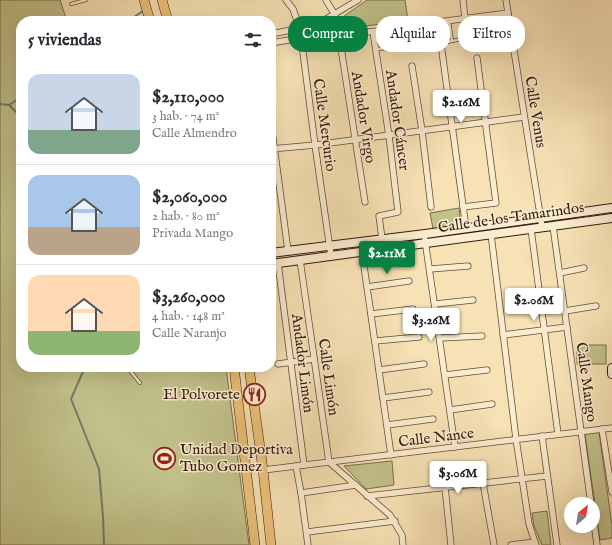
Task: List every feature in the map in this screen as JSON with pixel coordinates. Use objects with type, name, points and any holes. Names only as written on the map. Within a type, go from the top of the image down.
[{"type":"main road","points":[[144,0],[149,16]]},
{"type":"main road","points":[[165,1],[167,16]]},
{"type":"main road","points":[[235,372],[255,545]]},
{"type":"main road","points":[[250,372],[263,470],[271,545]]},
{"type":"street","name":"Calle Mercurio","points":[[286,0],[293,9],[295,16]]},
{"type":"street","points":[[326,0],[335,15],[358,0]]},
{"type":"street","points":[[463,0],[465,16]]},
{"type":"street","name":"Calle Venus","points":[[506,0],[542,227]]},
{"type":"street","points":[[486,16],[508,13]]},
{"type":"street","points":[[276,33],[288,31]]},
{"type":"street","points":[[368,32],[374,32]]},
{"type":"street","name":"Andador Cáncer","points":[[374,32],[376,49]]},
{"type":"street","points":[[276,42],[288,40]]},
{"type":"street","name":"Calle Mercurio","points":[[303,52],[331,256]]},
{"type":"street","name":"Andador Virgo","points":[[342,52],[365,202]]},
{"type":"street","name":"Andador Cáncer","points":[[376,52],[389,136],[398,212],[379,216],[382,239]]},
{"type":"street","points":[[442,52],[466,228]]},
{"type":"street","points":[[463,207],[496,202],[477,58]]},
{"type":"street","points":[[412,66],[422,132],[430,207]]},
{"type":"street","points":[[276,149],[422,132],[524,117]]},
{"type":"street","points":[[276,169],[288,250]]},
{"type":"street","points":[[276,252],[425,234],[612,208]]},
{"type":"street","name":"Calle de los Tamarindos","points":[[276,263],[612,218]]},
{"type":"street","name":"Calle Mango","points":[[553,226],[590,497]]},
{"type":"street","points":[[530,229],[558,434]]},
{"type":"street","points":[[425,234],[455,447]]},
{"type":"street","points":[[491,234],[516,439],[529,524],[536,543],[511,545]]},
{"type":"street","points":[[362,252],[391,455]]},
{"type":"street","name":"Calle Limón","points":[[300,260],[329,462]]},
{"type":"street","points":[[430,268],[468,266]]},
{"type":"street","points":[[560,273],[584,268]]},
{"type":"street","name":"Andador Limón","points":[[276,275],[304,465]]},
{"type":"street","points":[[367,287],[410,281]]},
{"type":"street","points":[[435,304],[473,300]]},
{"type":"street","points":[[565,311],[596,306]]},
{"type":"street","points":[[371,314],[413,309]]},
{"type":"street","points":[[503,335],[567,327]]},
{"type":"street","points":[[440,338],[482,336]]},
{"type":"street","points":[[375,341],[419,337]]},
{"type":"street","points":[[278,364],[314,359]]},
{"type":"street","points":[[379,370],[424,364]]},
{"type":"street","points":[[612,368],[612,374]]},
{"type":"street","points":[[445,375],[487,370]]},
{"type":"street","points":[[383,398],[429,392]]},
{"type":"street","points":[[450,410],[492,404]]},
{"type":"street","points":[[386,425],[433,419]]},
{"type":"street","name":"Calle Nance","points":[[263,470],[612,428]]},
{"type":"street","points":[[602,429],[612,492]]},
{"type":"street","points":[[542,436],[557,545]]},
{"type":"street","points":[[329,462],[390,515],[395,521],[402,535],[403,545]]},
{"type":"street","points":[[296,466],[302,493],[308,545]]},
{"type":"street","points":[[367,496],[547,476]]},
{"type":"street","points":[[483,483],[494,545]]},
{"type":"street","points":[[302,493],[356,485]]},
{"type":"street","points":[[445,487],[452,545]]},
{"type":"street","points":[[307,532],[395,521]]},
{"type":"street","points":[[595,533],[597,545]]},
{"type":"lane","points":[[71,4],[86,0]]},
{"type":"lane","points":[[450,28],[452,41],[458,40]]},
{"type":"lane","points":[[131,372],[140,384]]},
{"type":"green space","points":[[0,0],[60,0],[65,16],[16,16],[16,372],[227,372],[249,545],[0,545]]},
{"type":"green space","points":[[367,0],[405,0],[407,16],[376,16],[376,25],[368,26],[368,16],[344,16]]},
{"type":"green space","points":[[459,208],[461,225],[433,229],[430,213]]},
{"type":"green space","points":[[577,345],[606,345],[606,364],[577,364]]},
{"type":"green space","points":[[599,432],[612,525],[612,538],[600,540],[600,497],[594,497],[585,434]]},
{"type":"green space","points":[[392,461],[394,485],[366,489],[344,466]]},
{"type":"green space","points":[[547,511],[551,545],[542,545],[534,526],[532,513]]},
{"type":"waterway","points":[[136,16],[143,11]]},
{"type":"waterway","points":[[0,104],[9,105],[16,100]]},
{"type":"waterway","points":[[9,105],[16,112]]},
{"type":"waterway","points":[[83,372],[71,399],[99,469],[104,545]]},
{"type":"place","name":"El Polvorete","points":[[255,394]]},
{"type":"place","name":"Unidad Deportiva Tubo Gomez","points":[[164,458]]}]
